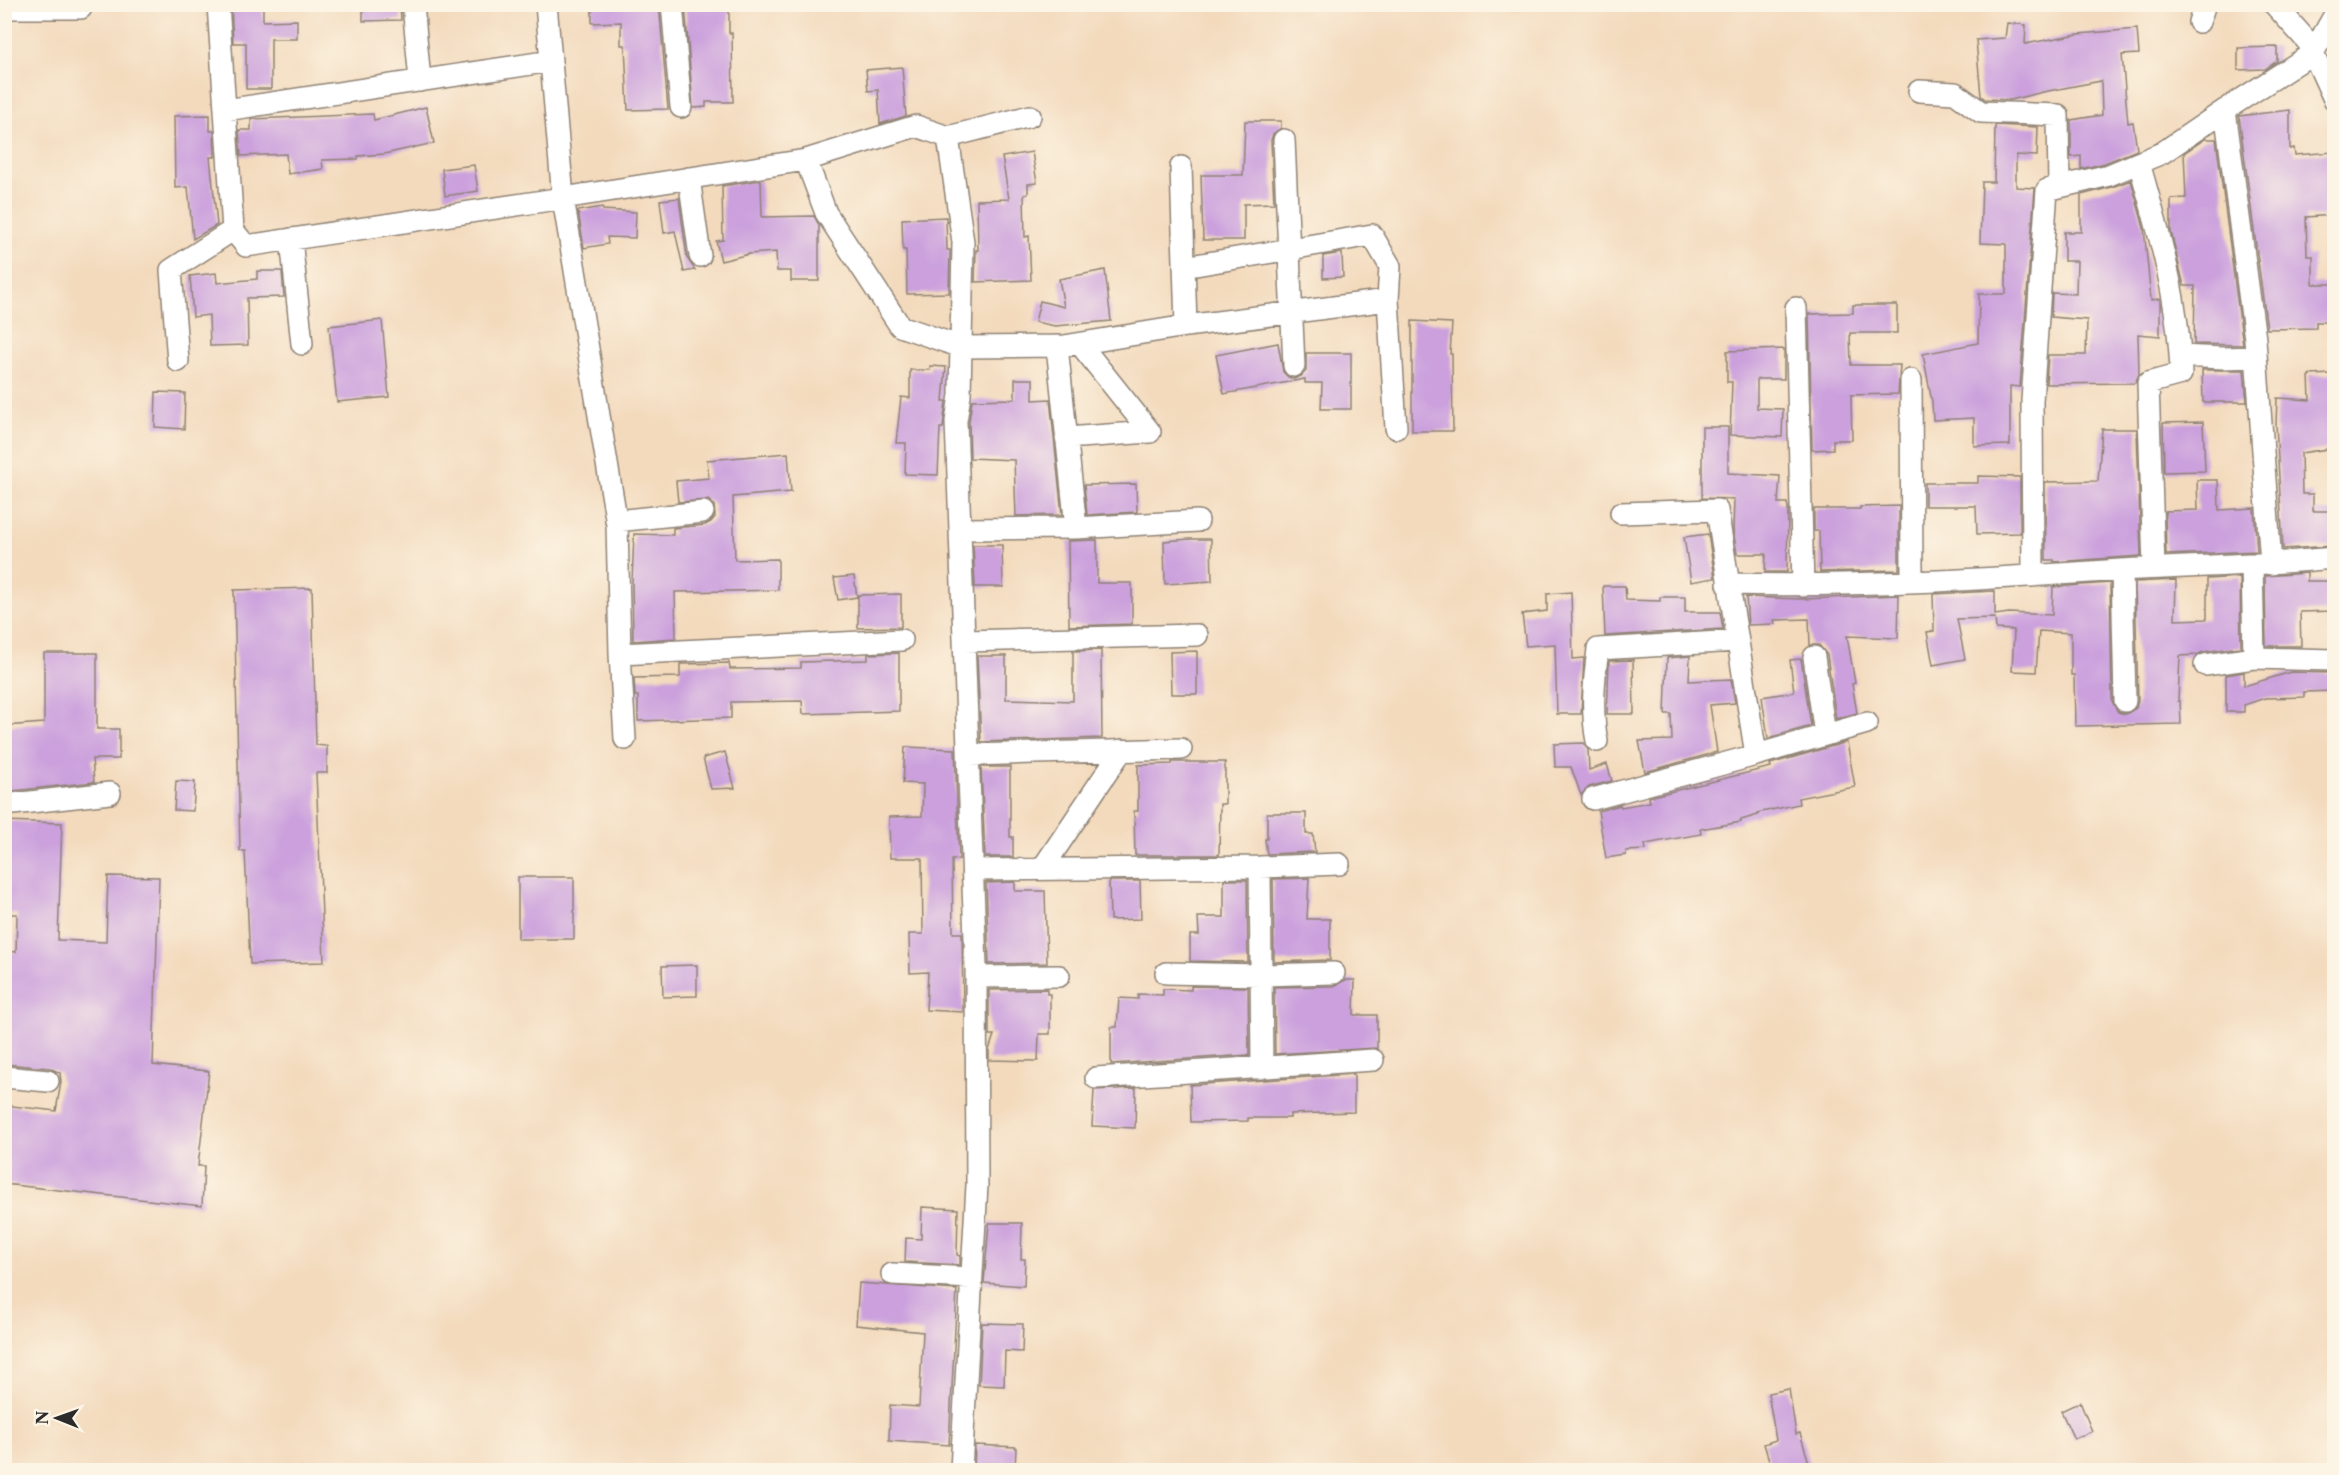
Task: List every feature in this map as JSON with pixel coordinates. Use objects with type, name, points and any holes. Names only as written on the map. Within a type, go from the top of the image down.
[{"type":"street","points":[[4,8],[81,8],[82,4]]},
{"type":"street","points":[[218,4],[233,230],[246,246],[806,160],[916,126],[948,137],[1030,116]]},
{"type":"street","points":[[413,4],[420,81]]},
{"type":"street","points":[[546,4],[563,198],[616,521],[625,739]]},
{"type":"street","points":[[672,4],[681,106]]},
{"type":"street","points":[[2274,4],[2308,42],[2334,99]]},
{"type":"street","points":[[2033,576],[2033,390],[2048,190],[2109,175],[2162,153],[2313,53],[2334,16]]},
{"type":"street","points":[[225,110],[551,61]]},
{"type":"street","points":[[1919,91],[1955,93],[1981,112],[2058,115],[2059,187]]},
{"type":"street","points":[[2224,110],[2256,357],[2262,564],[2254,658]]},
{"type":"street","points":[[948,137],[963,242],[960,395],[956,422],[974,870],[976,977],[977,1185],[961,1470]]},
{"type":"street","points":[[1284,140],[1294,366]]},
{"type":"street","points":[[806,160],[826,213],[900,326],[961,347],[1080,344],[1186,326],[1389,300]]},
{"type":"street","points":[[2139,163],[2163,247],[2180,335],[2181,374],[2148,383],[2154,568]]},
{"type":"street","points":[[1181,167],[1186,326]]},
{"type":"street","points":[[689,178],[700,256]]},
{"type":"street","points":[[178,361],[171,270],[233,230]]},
{"type":"street","points":[[1184,267],[1372,235],[1390,266],[1389,300],[1396,428]]},
{"type":"street","points":[[291,239],[302,344]]},
{"type":"street","points":[[1796,308],[1803,586]]},
{"type":"street","points":[[1066,438],[1150,432],[1080,344]]},
{"type":"street","points":[[1057,346],[1076,528]]},
{"type":"street","points":[[2180,356],[2256,357]]},
{"type":"street","points":[[1911,380],[1912,580]]},
{"type":"street","points":[[1621,513],[1717,510],[1756,755]]},
{"type":"street","points":[[616,521],[703,512]]},
{"type":"street","points":[[960,529],[1076,528],[1198,521]]},
{"type":"street","points":[[1728,584],[1803,586],[2262,564],[2334,558]]},
{"type":"street","points":[[2122,570],[2125,701]]},
{"type":"street","points":[[964,641],[1197,635]]},
{"type":"street","points":[[620,654],[902,640]]},
{"type":"street","points":[[1598,741],[1595,728],[1594,680],[1598,649],[1737,641]]},
{"type":"street","points":[[1814,657],[1825,735]]},
{"type":"street","points":[[2205,665],[2254,658],[2334,660]]},
{"type":"street","points":[[1593,799],[1868,723]]},
{"type":"street","points":[[969,755],[1181,749]]},
{"type":"street","points":[[1042,869],[1122,750]]},
{"type":"street","points":[[4,805],[110,793]]},
{"type":"street","points":[[974,870],[1339,864]]},
{"type":"street","points":[[1260,867],[1262,1068]]},
{"type":"street","points":[[1166,973],[1261,975],[1334,973]]},
{"type":"street","points":[[976,977],[1059,976]]},
{"type":"street","points":[[1096,1078],[1373,1060]]},
{"type":"street","points":[[4,1077],[48,1081]]},
{"type":"street","points":[[892,1274],[971,1278]]},
{"type":"building","points":[[231,4],[263,4],[263,21],[297,20],[297,39],[271,39],[271,89],[246,89],[246,43],[233,43]]},
{"type":"building","points":[[363,4],[400,4],[401,20],[363,21]]},
{"type":"building","points":[[592,4],[659,4],[668,109],[628,110],[625,45],[621,45],[621,22],[592,23]]},
{"type":"building","points":[[685,4],[729,4],[729,33],[732,33],[733,102],[706,102],[706,107],[693,108]]},
{"type":"building","points":[[2007,23],[2026,25],[2025,44],[2078,34],[2137,29],[2139,54],[2122,55],[2128,123],[2133,122],[2137,150],[2105,163],[2081,169],[2081,156],[2071,157],[2071,120],[2102,115],[2101,81],[2011,100],[1985,99],[1981,96],[1976,40],[2005,38]]},
{"type":"building","points":[[2277,47],[2277,61],[2265,69],[2238,70],[2238,48]]},
{"type":"building","points":[[902,67],[906,116],[880,124],[878,90],[868,91],[866,70]]},
{"type":"building","points":[[426,107],[434,143],[384,154],[358,156],[358,159],[322,160],[323,169],[288,174],[286,154],[241,156],[239,130],[251,130],[251,119],[373,114],[374,120]]},
{"type":"building","points":[[2290,110],[2290,149],[2294,148],[2295,155],[2334,152],[2334,215],[2306,217],[2307,256],[2313,256],[2313,284],[2334,284],[2334,322],[2316,322],[2316,328],[2267,329],[2239,116]]},
{"type":"building","points":[[210,115],[210,131],[214,131],[215,157],[210,157],[217,225],[193,239],[188,187],[175,188],[174,116]]},
{"type":"building","points":[[1245,121],[1281,121],[1281,128],[1273,134],[1271,140],[1274,203],[1244,204],[1244,240],[1203,240],[1201,175],[1243,175]]},
{"type":"building","points":[[1995,125],[2038,127],[2037,156],[2016,155],[2016,187],[2035,188],[2020,387],[2010,386],[2010,445],[1974,446],[1974,418],[1933,420],[1923,354],[1978,343],[1979,294],[2006,294],[2006,244],[1980,243],[1982,182],[1994,182]]},
{"type":"building","points":[[2205,139],[2216,139],[2243,345],[2194,344],[2195,286],[2184,286],[2171,232],[2171,199],[2186,198],[2184,153]]},
{"type":"building","points":[[1032,152],[1037,183],[1028,184],[1028,194],[1024,195],[1025,237],[1029,236],[1031,280],[975,282],[976,250],[978,250],[977,200],[1009,199],[1002,157]]},
{"type":"building","points":[[474,165],[478,191],[445,196],[442,169]]},
{"type":"building","points":[[761,180],[762,217],[814,216],[819,225],[819,281],[791,281],[791,271],[777,271],[776,252],[749,254],[721,261],[716,241],[723,240],[722,186]]},
{"type":"building","points":[[2131,180],[2144,228],[2151,300],[2160,299],[2160,336],[2138,334],[2139,374],[2135,383],[2046,384],[2048,355],[2086,355],[2087,320],[2051,317],[2052,293],[2076,294],[2077,261],[2064,261],[2064,232],[2081,232],[2081,195]]},
{"type":"building","points":[[679,198],[687,258],[695,270],[684,272],[675,231],[664,233],[660,200]]},
{"type":"building","points":[[602,207],[603,210],[636,212],[635,238],[607,237],[608,244],[584,248],[578,211]]},
{"type":"building","points":[[946,217],[947,250],[950,250],[949,293],[907,294],[906,250],[903,250],[902,219]]},
{"type":"building","points":[[1342,253],[1343,277],[1323,278],[1323,256]]},
{"type":"building","points":[[1105,270],[1111,321],[1055,326],[1035,322],[1040,301],[1064,307],[1059,279]]},
{"type":"building","points":[[257,271],[282,271],[284,297],[247,298],[248,345],[210,346],[209,315],[193,317],[190,276],[216,273],[217,283],[257,279]]},
{"type":"building","points":[[1853,305],[1897,305],[1897,333],[1850,333],[1851,365],[1900,365],[1898,394],[1851,395],[1852,440],[1833,440],[1833,449],[1812,450],[1809,314],[1853,313]]},
{"type":"building","points":[[382,320],[389,397],[337,402],[329,326]]},
{"type":"building","points":[[1412,321],[1452,323],[1450,354],[1452,354],[1453,431],[1412,431]]},
{"type":"building","points":[[1278,343],[1283,372],[1294,379],[1306,371],[1306,353],[1351,353],[1351,409],[1321,409],[1322,383],[1305,383],[1305,379],[1224,394],[1216,355]]},
{"type":"building","points":[[1784,349],[1784,379],[1757,379],[1757,408],[1783,409],[1782,437],[1730,435],[1732,382],[1727,382],[1727,351]]},
{"type":"building","points":[[930,366],[946,367],[943,401],[946,401],[943,428],[940,428],[938,475],[905,474],[906,443],[896,443],[901,397],[910,398],[910,370],[930,370]]},
{"type":"building","points":[[2202,370],[2244,370],[2247,402],[2203,402]]},
{"type":"building","points":[[2334,374],[2334,448],[2301,453],[2302,494],[2313,494],[2313,511],[2334,511],[2334,546],[2283,549],[2276,424],[2277,398],[2310,400],[2309,375]]},
{"type":"building","points":[[1015,379],[1033,379],[1033,400],[1050,399],[1062,515],[1016,516],[1014,460],[970,458],[969,422],[972,400],[1015,399]]},
{"type":"building","points":[[156,392],[185,393],[184,429],[155,427]]},
{"type":"building","points":[[2203,422],[2205,471],[2164,472],[2163,423]]},
{"type":"building","points":[[1702,427],[1728,427],[1728,473],[1780,476],[1778,503],[1787,503],[1788,508],[1787,572],[1765,572],[1766,554],[1737,554],[1733,530],[1734,499],[1702,498]]},
{"type":"building","points":[[2102,429],[2137,429],[2141,556],[2054,562],[2054,560],[2046,560],[2045,482],[2098,481]]},
{"type":"building","points":[[788,453],[791,492],[733,497],[735,560],[778,559],[778,590],[675,592],[676,638],[633,641],[634,534],[673,535],[673,528],[705,525],[715,517],[714,505],[708,500],[678,502],[676,481],[709,478],[707,460]]},
{"type":"building","points":[[1978,476],[2020,477],[2020,533],[1977,534],[1976,506],[1925,506],[1925,483],[1978,483]]},
{"type":"building","points":[[2197,480],[2218,480],[2219,510],[2254,508],[2257,551],[2166,555],[2165,511],[2198,510]]},
{"type":"building","points":[[1136,484],[1137,512],[1087,515],[1084,485]]},
{"type":"building","points":[[1899,506],[1899,570],[1820,572],[1819,531],[1814,531],[1814,509]]},
{"type":"building","points":[[1708,534],[1715,578],[1691,582],[1684,537]]},
{"type":"building","points":[[1211,539],[1212,581],[1165,584],[1164,541]]},
{"type":"building","points":[[1097,540],[1097,583],[1132,583],[1132,624],[1069,626],[1068,541]]},
{"type":"building","points":[[973,545],[1002,545],[1003,587],[975,587]]},
{"type":"building","points":[[2307,573],[2307,581],[2334,581],[2334,611],[2300,612],[2301,646],[2266,646],[2265,576]]},
{"type":"building","points":[[854,576],[857,597],[838,600],[834,578]]},
{"type":"building","points":[[2240,577],[2241,647],[2180,656],[2178,701],[2180,701],[2181,724],[2075,726],[2074,675],[2071,675],[2071,633],[2039,631],[2036,672],[2012,671],[2014,630],[1996,629],[1995,618],[1957,619],[1965,659],[1933,665],[1927,632],[1934,631],[1933,594],[1995,591],[1995,615],[2009,613],[2052,615],[2053,587],[2110,583],[2112,701],[2118,712],[2126,714],[2136,708],[2138,701],[2135,582],[2176,580],[2175,620],[2207,619],[2207,579]]},
{"type":"building","points":[[1603,586],[1625,586],[1626,600],[1660,601],[1660,597],[1685,597],[1685,612],[1720,612],[1723,629],[1605,636]]},
{"type":"building","points":[[312,588],[316,745],[327,746],[327,773],[316,773],[324,962],[250,964],[245,851],[240,851],[234,590]]},
{"type":"building","points":[[1571,592],[1573,659],[1584,658],[1581,714],[1557,714],[1555,644],[1526,646],[1522,614],[1547,611],[1547,594]]},
{"type":"building","points":[[901,594],[901,627],[858,628],[858,595]]},
{"type":"building","points":[[1899,595],[1898,638],[1847,636],[1855,683],[1852,684],[1857,713],[1836,719],[1827,655],[1819,645],[1810,645],[1809,619],[1774,620],[1775,624],[1748,625],[1746,597],[1803,599]]},
{"type":"building","points":[[1101,650],[1102,738],[981,742],[977,656],[1006,656],[1006,699],[1073,701],[1073,651]]},
{"type":"building","points":[[1197,651],[1197,694],[1171,694],[1170,652]]},
{"type":"building","points":[[44,653],[97,653],[97,729],[119,729],[119,759],[92,759],[94,782],[4,792],[4,726],[44,723]]},
{"type":"building","points":[[899,653],[899,711],[803,714],[802,701],[731,702],[731,718],[638,721],[638,696],[635,696],[634,678],[680,677],[680,664],[729,663],[730,669],[801,668],[801,662],[868,660],[868,654]]},
{"type":"building","points":[[1690,656],[1689,681],[1731,679],[1735,703],[1710,705],[1717,752],[1645,772],[1639,741],[1672,740],[1671,714],[1665,714],[1667,658]]},
{"type":"building","points":[[1801,659],[1811,726],[1768,738],[1762,697],[1794,692],[1790,660]]},
{"type":"building","points":[[1633,660],[1634,714],[1607,714],[1609,661]]},
{"type":"building","points":[[2244,672],[2244,686],[2291,672],[2333,673],[2334,691],[2304,692],[2304,697],[2265,698],[2244,705],[2244,712],[2226,712],[2226,675]]},
{"type":"building","points":[[1847,742],[1855,787],[1798,798],[1799,804],[1757,813],[1758,815],[1741,820],[1741,822],[1700,829],[1701,834],[1645,844],[1646,850],[1626,851],[1626,855],[1606,858],[1598,811],[1620,805],[1621,807],[1650,802],[1649,797],[1771,767],[1770,764]]},
{"type":"building","points":[[1584,743],[1588,750],[1589,770],[1607,764],[1612,781],[1589,787],[1581,795],[1571,767],[1555,767],[1554,744]]},
{"type":"building","points":[[905,747],[955,749],[959,859],[952,860],[953,933],[962,933],[963,1012],[926,1010],[928,972],[910,973],[909,934],[923,934],[922,858],[890,858],[889,817],[922,816],[923,784],[903,783]]},
{"type":"building","points":[[725,752],[735,788],[711,789],[703,758]]},
{"type":"building","points":[[1172,762],[1225,762],[1225,804],[1220,804],[1219,855],[1135,855],[1134,811],[1138,811],[1138,765],[1172,764]]},
{"type":"building","points":[[981,767],[1010,767],[1010,837],[1013,837],[1013,857],[985,857]]},
{"type":"building","points":[[176,781],[195,782],[193,811],[174,810]]},
{"type":"building","points":[[1267,813],[1306,813],[1306,834],[1313,834],[1315,852],[1267,854],[1265,839],[1267,839]]},
{"type":"building","points":[[4,821],[62,823],[58,940],[106,942],[108,876],[159,877],[153,1065],[209,1071],[198,1166],[204,1166],[202,1206],[4,1184],[4,1105],[56,1111],[61,1082],[60,1073],[50,1068],[4,1064],[4,951],[16,952],[17,914],[4,914]]},
{"type":"building","points":[[518,877],[574,877],[574,939],[518,939]]},
{"type":"building","points":[[1309,878],[1307,919],[1330,919],[1330,960],[1274,962],[1273,879]]},
{"type":"building","points":[[1224,880],[1247,880],[1248,962],[1190,961],[1190,935],[1199,935],[1198,917],[1224,917]]},
{"type":"building","points":[[1109,881],[1140,881],[1141,919],[1110,920]]},
{"type":"building","points":[[1015,882],[1015,891],[1045,891],[1047,963],[989,964],[986,883]]},
{"type":"building","points":[[697,965],[697,996],[663,997],[662,966]]},
{"type":"building","points":[[1345,980],[1355,980],[1354,1015],[1377,1015],[1377,1048],[1275,1054],[1274,987],[1334,986]]},
{"type":"building","points":[[1191,986],[1248,987],[1249,1055],[1111,1064],[1111,1027],[1117,1027],[1119,998],[1138,999],[1138,994],[1163,995],[1163,989],[1191,990]]},
{"type":"building","points":[[1047,989],[1047,994],[1050,994],[1050,1034],[1039,1034],[1038,1061],[989,1060],[989,1050],[994,1035],[989,1035],[989,990]]},
{"type":"building","points":[[1354,1074],[1354,1112],[1290,1114],[1290,1118],[1248,1118],[1248,1121],[1191,1122],[1190,1085]]},
{"type":"building","points":[[1136,1088],[1135,1128],[1092,1126],[1094,1090]]},
{"type":"building","points":[[922,1207],[958,1209],[957,1255],[960,1256],[960,1265],[905,1262],[906,1238],[921,1239]]},
{"type":"building","points":[[989,1223],[1022,1223],[1021,1259],[1025,1259],[1024,1286],[984,1283]]},
{"type":"building","points":[[859,1283],[957,1290],[949,1445],[889,1441],[890,1405],[919,1407],[923,1332],[856,1325]]},
{"type":"building","points":[[982,1323],[1023,1324],[1022,1352],[1005,1351],[1004,1386],[979,1385]]},
{"type":"building","points":[[1789,1389],[1796,1434],[1800,1433],[1811,1470],[1772,1470],[1764,1444],[1776,1440],[1768,1393]]},
{"type":"building","points":[[2080,1402],[2092,1431],[2074,1439],[2061,1411]]},
{"type":"building","points":[[975,1445],[1016,1447],[1015,1470],[974,1470]]}]
